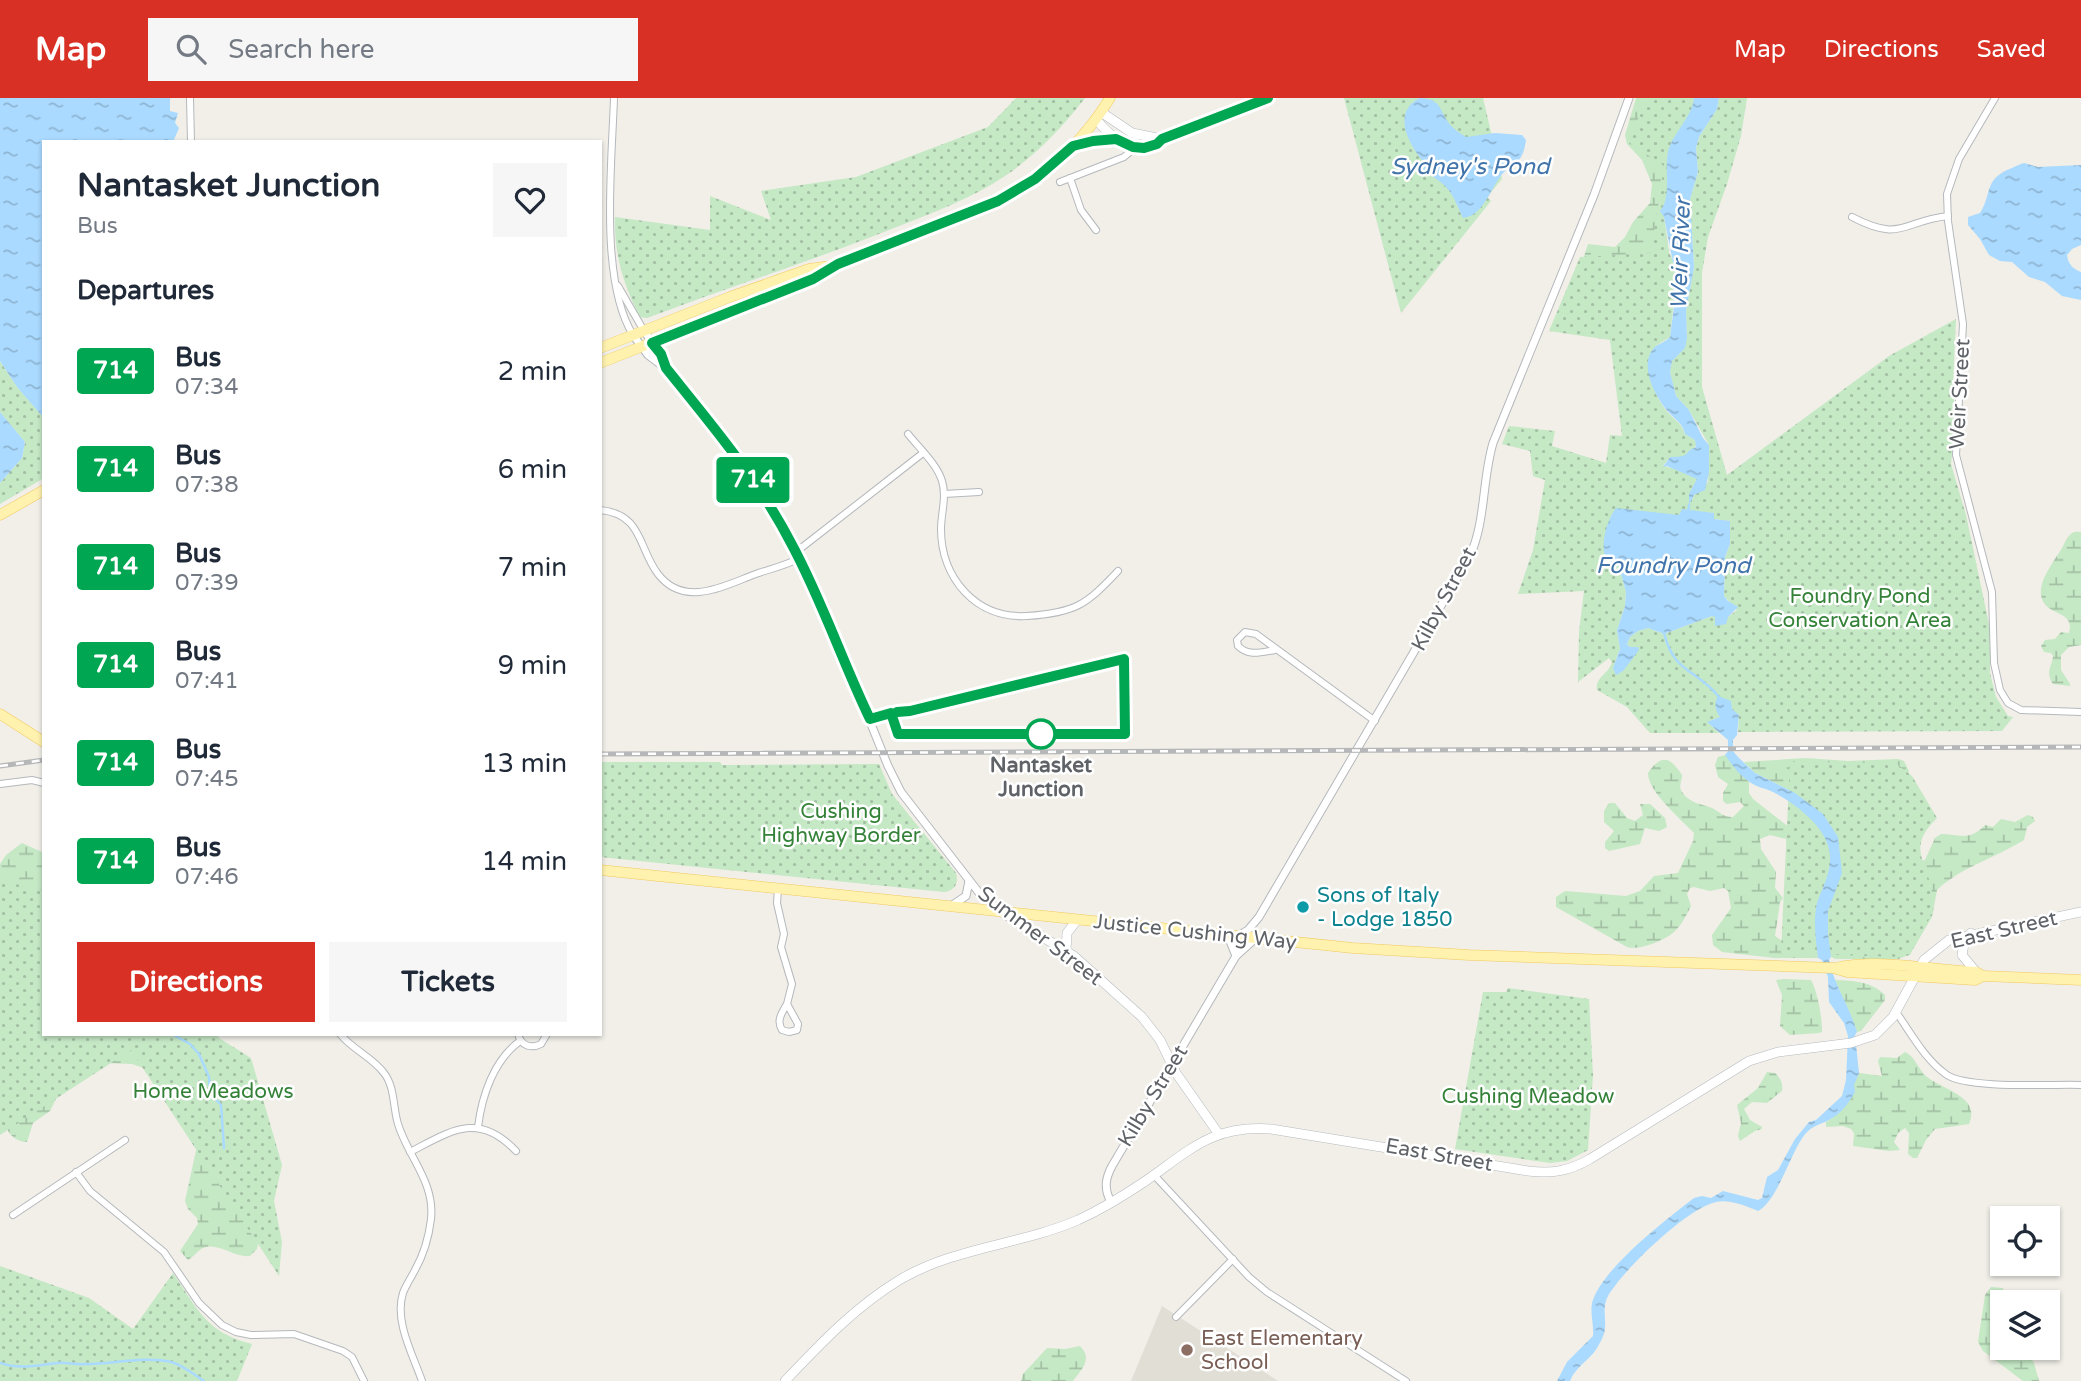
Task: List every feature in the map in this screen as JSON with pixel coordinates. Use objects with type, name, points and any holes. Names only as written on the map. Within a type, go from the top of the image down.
[{"type":"main road","points":[[602,347],[799,273],[838,264],[998,201],[1035,179],[1073,146],[1099,116],[1110,98]]},
{"type":"main road","points":[[1099,116],[1116,139],[1133,147],[1152,146],[1162,139],[1268,98]]},
{"type":"main road","points":[[1099,116],[1136,135],[1162,139]]},
{"type":"main road","points":[[1073,146],[1116,139]]},
{"type":"main road","points":[[602,362],[813,279],[838,264]]},
{"type":"main road","points":[[0,515],[42,491]]},
{"type":"main road","points":[[0,714],[42,741]]},
{"type":"main road","name":"Justice Cushing Way","points":[[602,870],[1260,939],[1457,954],[1828,968],[1868,965],[1975,980],[1979,974],[2081,980]]},
{"type":"main road","name":"Summer Street","points":[[1002,912],[1066,950],[1147,1022],[1218,1133]]},
{"type":"main road","name":"East Street","points":[[785,1381],[854,1313],[912,1274],[953,1256],[1052,1230],[1111,1202],[1193,1146],[1218,1133],[1242,1129],[1271,1129],[1528,1171],[1560,1172],[1590,1159],[1749,1061],[1778,1052],[1868,1039],[1881,1031],[1896,1012],[1917,972],[1941,944],[1953,938],[2081,912]]},
{"type":"main road","points":[[1066,950],[1067,933],[1077,920]]},
{"type":"main road","points":[[1971,933],[1964,944],[1962,955],[1979,974]]},
{"type":"street","points":[[190,98],[191,140]]},
{"type":"street","points":[[614,98],[611,241],[621,308],[639,333]]},
{"type":"street","name":"Kilby Street","points":[[1232,936],[1248,930],[1259,917],[1471,556],[1480,525],[1493,443],[1586,218],[1629,98]]},
{"type":"street","name":"Weir Street","points":[[1995,98],[1963,150],[1947,194],[1963,324],[1956,455],[1992,592],[1994,654],[1998,684],[2005,700],[2021,710],[2081,712]]},
{"type":"street","points":[[1060,182],[1124,157],[1133,147],[1136,135]]},
{"type":"street","points":[[1070,178],[1081,210],[1096,230]]},
{"type":"street","points":[[1852,217],[1878,229],[1894,230],[1948,216]]},
{"type":"street","points":[[617,284],[639,333]]},
{"type":"street","name":"Summer Street","points":[[639,333],[661,354],[666,368],[755,484],[798,555],[824,608],[895,782],[980,894],[1002,912]]},
{"type":"street","name":"Summer Street","points":[[639,333],[641,347],[653,360],[666,368]]},
{"type":"street","points":[[908,434],[939,475],[944,494],[941,528],[945,557],[953,577],[962,591],[987,610],[1020,616],[1069,610],[1093,597],[1118,570]]},
{"type":"street","points":[[602,510],[618,514],[629,522],[638,533],[657,573],[666,582],[688,591],[717,590],[798,555],[923,453]]},
{"type":"street","points":[[944,494],[979,492]]},
{"type":"street","points":[[1275,650],[1247,652],[1238,646],[1237,640],[1243,633],[1252,632],[1375,722]]},
{"type":"street","points":[[0,784],[32,780],[42,782]]},
{"type":"street","points":[[950,906],[966,896],[969,880]]},
{"type":"street","points":[[778,889],[777,903],[784,934],[781,947],[792,981],[787,1004]]},
{"type":"street","points":[[1259,917],[1260,939]]},
{"type":"street","points":[[1232,936],[1236,956]]},
{"type":"street","name":"Kilby Street","points":[[1111,1202],[1105,1187],[1110,1170],[1236,956],[1260,939]]},
{"type":"street","points":[[1896,1012],[1931,1060],[1956,1080],[2081,1085]]},
{"type":"street","points":[[342,1036],[387,1078],[398,1124],[425,1180],[431,1203],[431,1222],[423,1254],[405,1288],[401,1303],[403,1327],[422,1381]]},
{"type":"street","points":[[478,1127],[494,1070],[508,1050],[519,1037],[527,1046],[534,1047],[544,1041],[546,1036]]},
{"type":"street","points":[[410,1152],[459,1129],[478,1127],[498,1135],[516,1151]]},
{"type":"street","points":[[13,1214],[125,1140]]},
{"type":"street","points":[[76,1172],[90,1191],[164,1252],[204,1309],[222,1325],[251,1335],[294,1334],[347,1353],[352,1357],[364,1381]]},
{"type":"street","points":[[1154,1175],[1267,1292],[1406,1381]]},
{"type":"street","points":[[1177,1317],[1233,1259]]},
{"type":"shaded area","name":"East Elementary School","points":[[1162,1306],[1278,1381],[1131,1381]]},
{"type":"green space","points":[[1016,98],[1085,98],[1038,150],[1005,176],[965,199],[832,252],[647,318],[640,317],[621,268],[616,244],[615,217],[710,230],[710,196],[771,220],[761,191],[856,177],[988,127]]},
{"type":"green space","points":[[1344,98],[1483,98],[1502,179],[1487,197],[1491,201],[1401,313]]},
{"type":"green space","points":[[1636,98],[1694,98],[1664,217],[1669,253],[1674,262],[1625,337],[1581,266],[1588,244],[1615,247],[1650,203],[1652,184],[1642,160],[1627,144],[1625,135]]},
{"type":"green space","name":"Foundry Pond Conservation Area","points":[[1645,98],[1694,98],[1693,107],[1673,138],[1666,165],[1664,217],[1669,253],[1674,262],[1677,293],[1670,337],[1657,345],[1653,378],[1656,393],[1665,409],[1697,445],[1683,458],[1670,457],[1663,466],[1697,479],[1692,503],[1694,495],[1708,482],[1709,445],[1689,410],[1676,396],[1670,373],[1672,360],[1679,354],[1687,338],[1686,310],[1694,267],[1690,199],[1698,172],[1696,148],[1699,137],[1717,109],[1719,98],[1747,98],[1741,136],[1708,237],[1702,273],[1702,387],[1727,475],[1889,356],[1956,319],[1953,384],[1955,421],[1951,464],[1966,515],[1990,629],[1990,673],[1996,697],[2008,716],[2013,717],[2002,731],[1738,732],[1739,715],[1720,717],[1708,722],[1719,733],[1650,733],[1627,707],[1597,690],[1598,682],[1612,662],[1609,658],[1578,682],[1579,632],[1584,591],[1518,594],[1533,550],[1545,480],[1533,476],[1530,451],[1502,444],[1509,426],[1555,431],[1552,446],[1606,463],[1610,435],[1622,436],[1610,340],[1549,331],[1580,257],[1651,253],[1664,166],[1630,143]],"holes":[[[1714,513],[1714,519],[1730,521],[1730,544],[1725,557],[1724,596],[1737,610],[1728,617],[1712,616],[1664,634],[1648,628],[1638,631],[1630,637],[1627,644],[1630,647],[1613,668],[1620,649],[1617,630],[1625,606],[1626,592],[1619,566],[1680,515]]]},
{"type":"green space","points":[[0,361],[17,387],[42,415],[42,479],[0,504],[0,483],[22,458],[25,442],[0,412]]},
{"type":"green space","points":[[2074,532],[2081,532],[2081,645],[2069,647],[2061,655],[2061,670],[2070,686],[2053,684],[2049,673],[2053,656],[2044,652],[2041,646],[2045,640],[2055,639],[2061,632],[2069,633],[2070,626],[2066,617],[2047,607],[2041,596],[2041,589],[2046,574],[2068,537]]},
{"type":"green space","points":[[1725,755],[1749,782],[1749,793],[1753,799],[1790,828],[1793,856],[1786,839],[1770,835],[1760,839],[1761,849],[1776,872],[1775,888],[1783,898],[1780,902],[1775,936],[1787,944],[1817,950],[1818,958],[1775,958],[1722,952],[1713,945],[1712,935],[1731,908],[1728,891],[1724,888],[1710,891],[1690,888],[1687,894],[1691,906],[1677,929],[1659,941],[1632,948],[1556,907],[1556,897],[1565,891],[1626,896],[1640,891],[1654,876],[1678,873],[1694,833],[1659,797],[1648,773],[1658,762],[1670,761],[1682,775],[1681,790],[1688,799],[1733,817],[1744,806],[1740,802],[1727,804],[1723,801],[1723,793],[1728,784],[1718,777],[1715,765],[1718,757]]},
{"type":"green space","points":[[1805,758],[1904,761],[1909,771],[1907,780],[1920,861],[1925,860],[1935,838],[1941,834],[1974,834],[1985,825],[1993,827],[2001,819],[2015,822],[2028,815],[2035,821],[2027,827],[2024,840],[1967,869],[1937,890],[1932,917],[1910,954],[1899,959],[1836,959],[1831,957],[1795,793],[1755,773],[1744,762]]},
{"type":"green space","name":"Cushing Highway Border","points":[[602,762],[720,762],[722,765],[879,764],[892,794],[956,873],[953,888],[944,892],[602,857]]},
{"type":"green space","points":[[1790,762],[1895,763],[1912,776],[1937,818],[1927,829],[1920,848],[1931,886],[1933,906],[1910,955],[1900,957],[1781,953]]},
{"type":"green space","points":[[1609,803],[1615,803],[1627,818],[1635,821],[1643,815],[1640,804],[1650,804],[1665,818],[1667,827],[1659,831],[1645,828],[1640,844],[1609,851],[1605,848],[1605,842],[1614,831],[1604,822],[1604,811]]},
{"type":"green space","points":[[22,843],[42,852],[42,1020],[0,1012],[0,864],[6,855]]},
{"type":"green space","name":"Home Meadows","points":[[0,880],[42,890],[42,1036],[218,1036],[251,1058],[282,1165],[274,1201],[282,1242],[279,1276],[131,1050],[0,1135]]},
{"type":"green space","points":[[1776,980],[1811,980],[1819,1005],[1822,1032],[1790,1035],[1780,1026],[1782,995]]},
{"type":"green space","points":[[1835,980],[1868,984],[1885,995],[1885,1000],[1861,1031],[1857,1032]]},
{"type":"green space","name":"Cushing Meadow","points":[[1508,988],[1589,999],[1593,1075],[1588,1150],[1567,1161],[1550,1163],[1455,1149],[1483,992],[1506,992]]},
{"type":"green space","points":[[214,1036],[262,1224],[257,1249],[250,1256],[244,1256],[207,1247],[188,1260],[180,1251],[198,1224],[185,1201],[199,1137],[147,1069],[132,1064],[107,1063],[60,1091],[50,1111],[33,1123],[27,1142],[14,1137],[6,1125],[58,1061]]},
{"type":"green space","points":[[1905,1052],[1932,1081],[1965,1100],[1970,1107],[1969,1124],[1935,1129],[1917,1158],[1908,1154],[1909,1133],[1905,1128],[1898,1133],[1894,1142],[1900,1150],[1889,1151],[1853,1146],[1854,1133],[1851,1129],[1843,1126],[1826,1127],[1826,1122],[1834,1117],[1859,1073],[1882,1076],[1878,1061],[1880,1057],[1897,1058]]},
{"type":"green space","points":[[1767,1072],[1775,1073],[1779,1077],[1782,1091],[1767,1103],[1752,1102],[1744,1109],[1750,1120],[1762,1129],[1740,1141],[1738,1136],[1741,1123],[1737,1105],[1758,1088]]},
{"type":"green space","points":[[0,1266],[89,1298],[133,1329],[173,1273],[204,1318],[224,1333],[252,1344],[237,1381],[0,1381]]},
{"type":"green space","points":[[1991,1287],[2003,1288],[1990,1290],[1990,1356],[1978,1342],[1985,1295]]},
{"type":"green space","points":[[1080,1346],[1086,1360],[1073,1381],[1021,1381],[1023,1374],[1047,1348]]},
{"type":"green space","points":[[1995,1360],[2032,1360],[2039,1381],[2023,1381]]},
{"type":"water","points":[[0,98],[170,98],[170,111],[178,113],[175,123],[179,128],[174,140],[42,140],[42,416],[17,387],[0,361]]},
{"type":"water","name":"Sydney's Pond","points":[[1420,98],[1436,103],[1450,124],[1466,137],[1495,133],[1522,135],[1526,140],[1521,157],[1504,172],[1482,206],[1470,216],[1463,218],[1449,190],[1423,171],[1424,162],[1408,138],[1406,112],[1411,104]]},
{"type":"water","points":[[1694,98],[1719,98],[1717,109],[1699,137],[1696,148],[1698,172],[1690,199],[1694,267],[1686,311],[1687,338],[1685,348],[1672,361],[1670,372],[1676,396],[1689,410],[1709,445],[1709,473],[1705,490],[1694,495],[1689,505],[1689,494],[1697,479],[1667,466],[1663,467],[1670,457],[1685,455],[1696,447],[1695,440],[1685,434],[1682,426],[1660,401],[1649,377],[1648,360],[1656,346],[1670,337],[1677,283],[1664,217],[1660,211],[1667,191],[1668,152],[1690,112]]},
{"type":"water","points":[[2024,163],[2038,167],[2081,165],[2081,245],[2067,255],[2071,266],[2081,272],[2081,300],[2062,296],[2045,282],[2029,277],[2012,262],[2000,261],[1989,255],[1968,225],[1968,217],[1980,213],[1995,179]]},
{"type":"water","points":[[0,412],[25,442],[22,458],[0,483]]},
{"type":"water","name":"Foundry Pond","points":[[1616,508],[1679,515],[1682,509],[1714,513],[1714,519],[1730,521],[1730,544],[1725,557],[1724,596],[1738,607],[1728,617],[1726,624],[1715,626],[1715,617],[1712,616],[1664,634],[1648,628],[1638,631],[1630,637],[1627,644],[1630,647],[1638,647],[1639,650],[1623,671],[1616,675],[1613,668],[1620,649],[1617,630],[1625,606],[1626,592],[1619,566],[1609,564],[1604,544],[1606,528]]},
{"type":"water","points":[[1718,696],[1731,701],[1732,709],[1739,715],[1737,735],[1733,740],[1733,751],[1738,757],[1755,773],[1795,793],[1823,814],[1838,837],[1842,873],[1828,911],[1829,960],[1857,1032],[1855,1035],[1859,1073],[1854,1085],[1855,1092],[1837,1115],[1814,1127],[1803,1137],[1777,1189],[1765,1206],[1758,1211],[1726,1201],[1716,1202],[1689,1216],[1641,1256],[1606,1300],[1605,1330],[1597,1348],[1570,1381],[1557,1381],[1567,1362],[1593,1336],[1592,1303],[1608,1275],[1621,1260],[1694,1198],[1711,1198],[1723,1191],[1758,1200],[1762,1198],[1767,1177],[1778,1170],[1795,1139],[1809,1122],[1816,1120],[1842,1096],[1846,1080],[1848,1036],[1844,1023],[1829,1002],[1828,977],[1822,960],[1818,958],[1816,938],[1817,903],[1829,869],[1828,846],[1817,826],[1800,809],[1771,791],[1751,783],[1730,763],[1725,755],[1728,751],[1728,740],[1707,722],[1720,717],[1716,707]]},
{"type":"waterway","name":"Weir River","points":[[1688,513],[1689,505]]},
{"type":"waterway","name":"Weir River","points":[[1664,633],[1668,646],[1680,664],[1719,697]]},
{"type":"waterway","points":[[176,1036],[190,1044],[199,1054],[209,1077],[210,1093],[221,1105],[224,1148]]},
{"type":"waterway","points":[[0,1363],[22,1367],[161,1360],[180,1365],[204,1381]]},
{"type":"railway","points":[[602,754],[2081,747]]},
{"type":"railway","points":[[0,766],[42,760]]},
{"type":"bus line","name":"714","points":[[897,712],[1124,659],[1125,734],[898,734],[891,713],[870,719],[817,594],[775,513],[666,368],[661,354],[652,343],[813,279],[838,264],[998,201],[1035,179],[1073,146],[1116,139],[1133,147],[1144,148],[1268,98]]},
{"type":"place","name":"Nantasket Junction","points":[[1041,734]]},
{"type":"place","name":"Sons of Italy - Lodge 1850","points":[[1303,907]]},
{"type":"place","name":"East Elementary School","points":[[1187,1350]]}]
